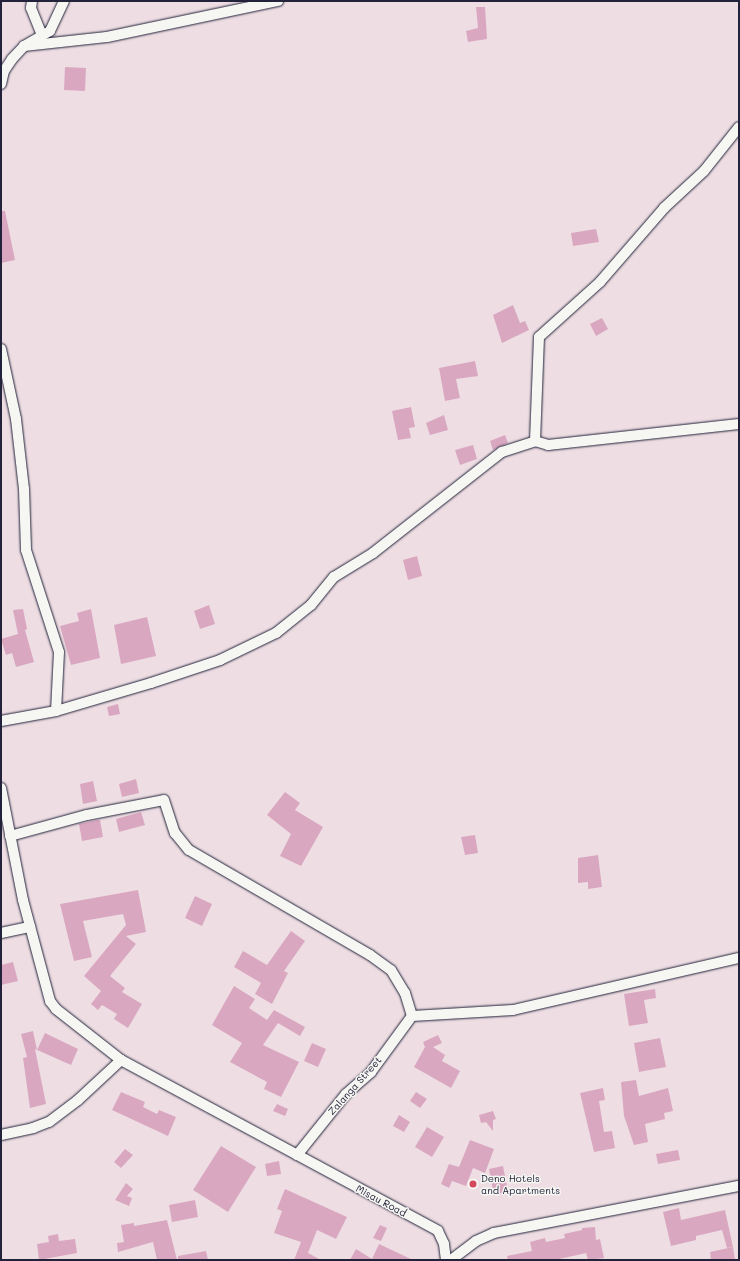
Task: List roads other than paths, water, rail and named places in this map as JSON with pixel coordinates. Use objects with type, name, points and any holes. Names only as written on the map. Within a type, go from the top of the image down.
[{"type":"street","points":[[32,1],[31,8],[42,35]]},
{"type":"street","points":[[1,84],[4,71],[24,46],[50,30],[64,1]]},
{"type":"street","points":[[24,46],[107,37],[278,1]]},
{"type":"street","points":[[535,441],[539,337],[600,282],[664,208],[704,171],[739,127]]},
{"type":"street","points":[[1,349],[16,419],[24,489],[26,550],[58,652],[56,711]]},
{"type":"street","points":[[1,721],[56,711],[220,660],[276,633],[311,605],[334,577],[373,553],[502,452],[535,441],[548,444],[739,424]]},
{"type":"street","name":"Misau Road","points":[[1,788],[30,927],[52,1005],[121,1060],[438,1231],[444,1244],[446,1260]]},
{"type":"street","points":[[10,836],[86,815],[164,800],[175,833],[189,850],[370,955],[391,970],[405,993],[412,1016],[513,1010],[739,958]]},
{"type":"street","points":[[1,933],[30,927]]},
{"type":"street","name":"Zalanga Street","points":[[298,1156],[346,1094],[371,1072],[412,1016]]},
{"type":"street","points":[[1,1134],[33,1128],[49,1122],[78,1100],[121,1060]]},
{"type":"street","points":[[451,1260],[476,1241],[494,1233],[739,1186]]},
{"type":"place","name":"Deno Hotels and Apartments","points":[[473,1184]]}]
